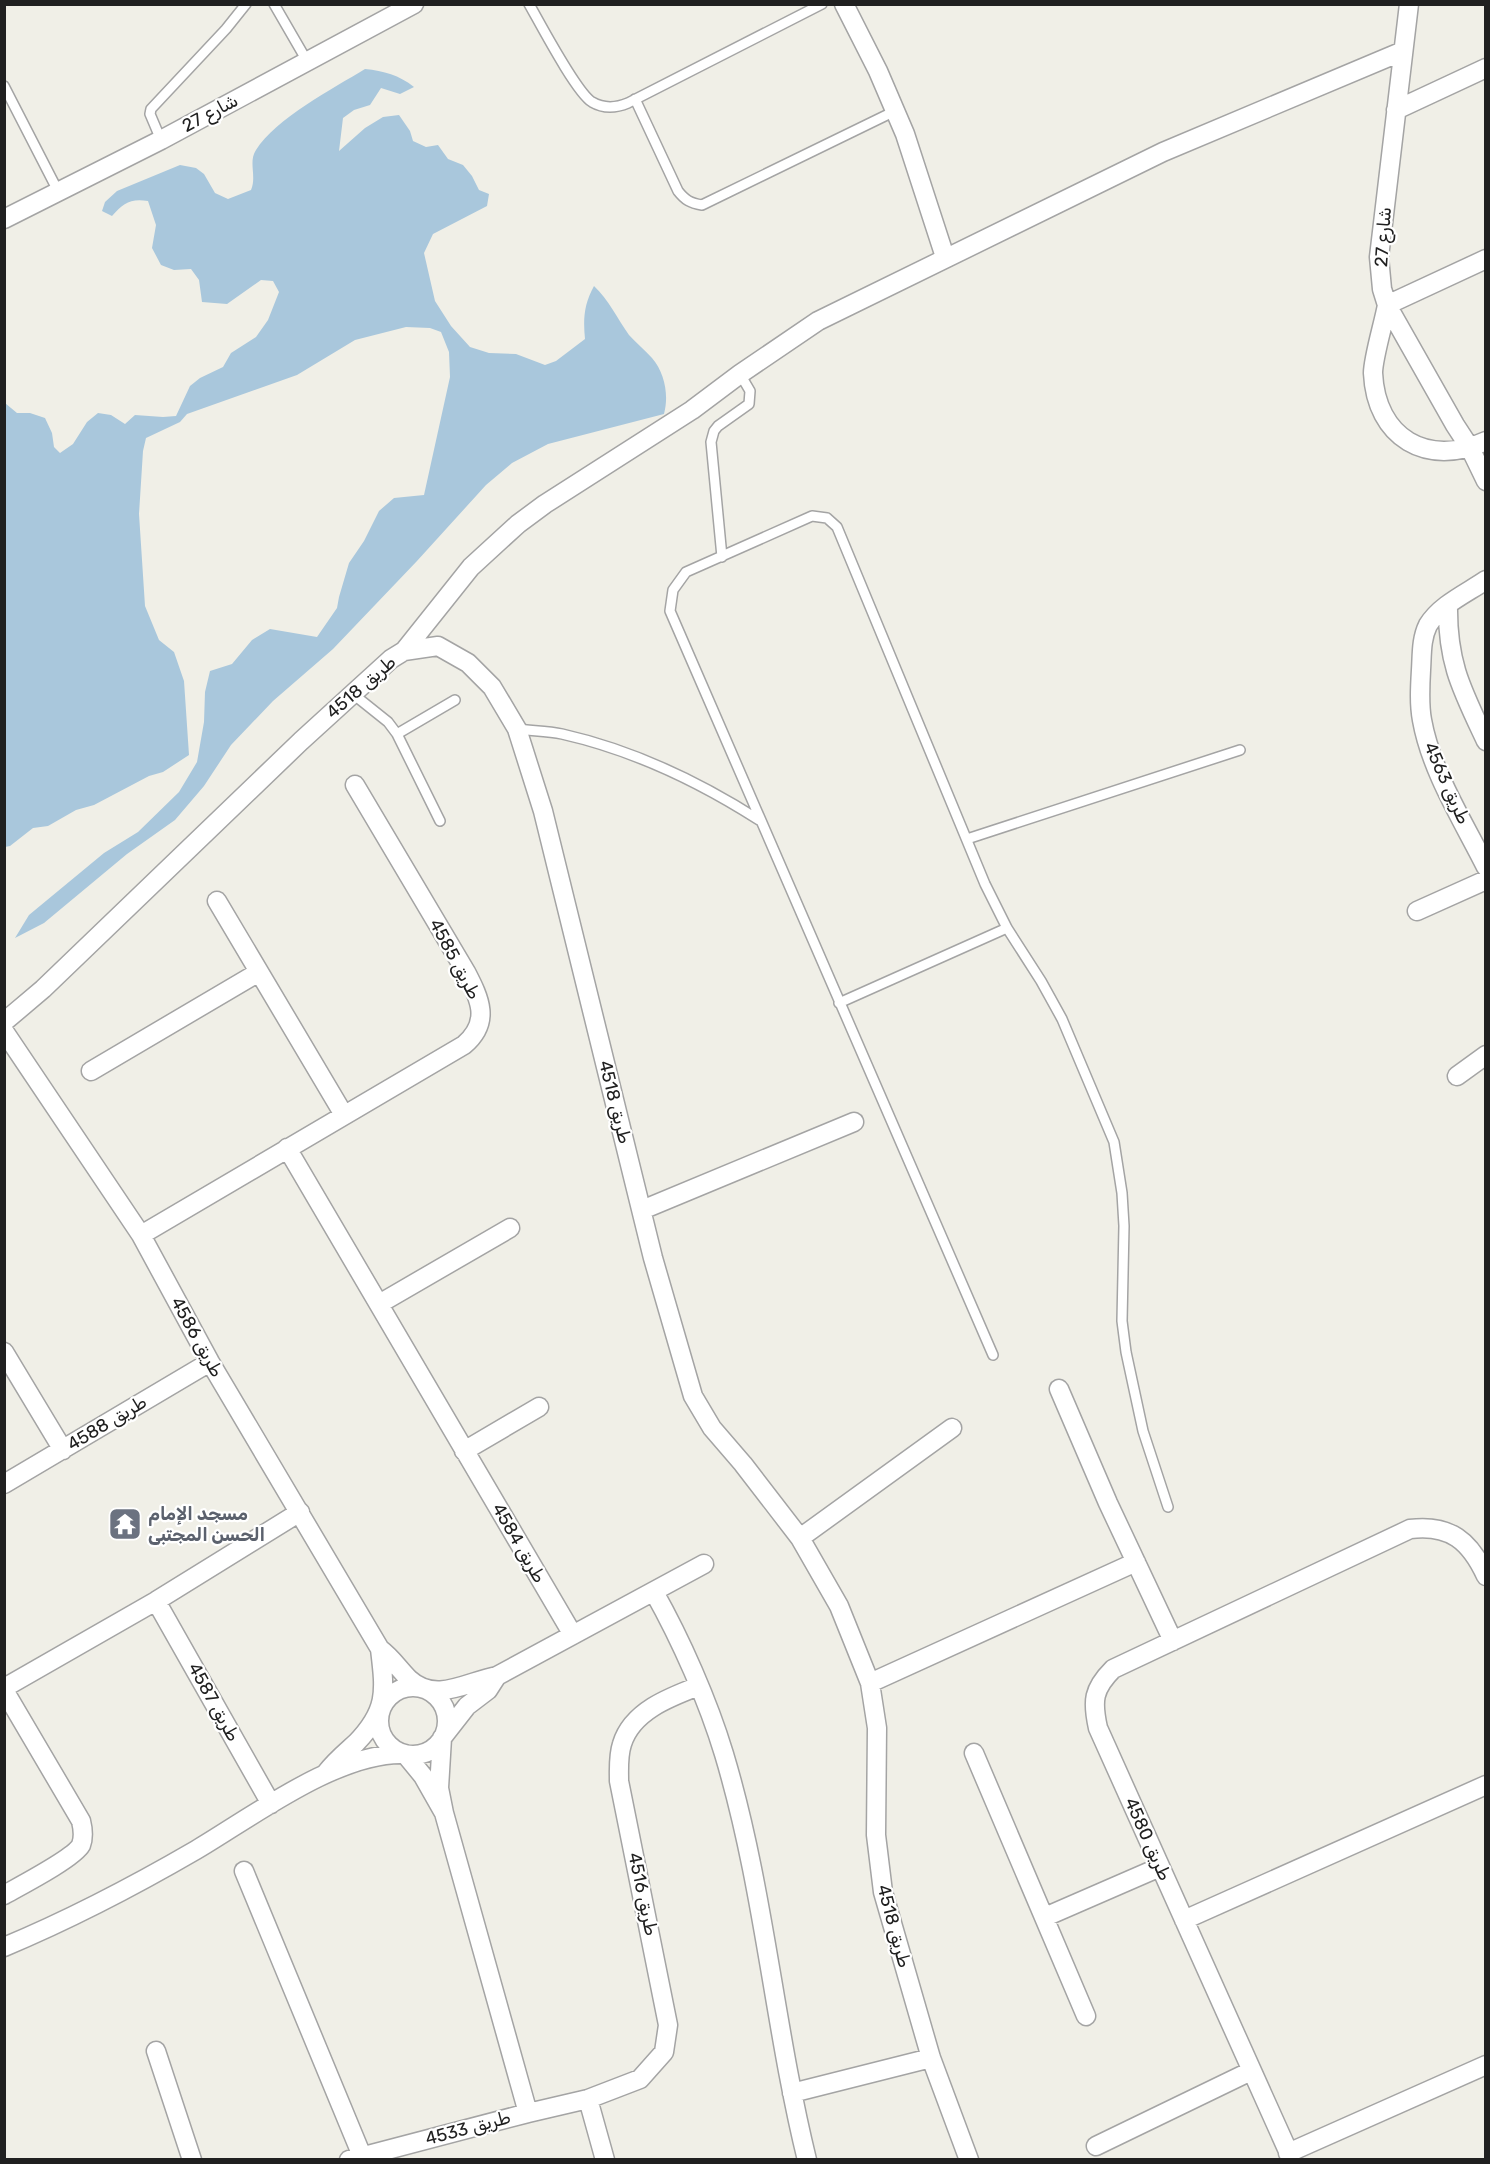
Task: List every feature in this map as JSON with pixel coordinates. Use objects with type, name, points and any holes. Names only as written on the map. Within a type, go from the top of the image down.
[{"type":"street","name":"شارع 27","points":[[4,219],[161,140],[414,4]]},
{"type":"street","points":[[843,4],[878,71],[905,134],[945,257]]},
{"type":"street","name":"شارع 27","points":[[1409,4],[1379,256],[1382,289],[1387,305],[1455,425],[1478,444],[1485,481]]},
{"type":"street","points":[[404,651],[471,567],[518,524],[545,504],[692,410],[740,374],[819,321],[945,257],[1163,152],[1403,51]]},
{"type":"street","points":[[1396,110],[1485,68]]},
{"type":"street","points":[[1478,444],[1431,450],[1417,447],[1404,440],[1388,424],[1379,405],[1373,371],[1387,305],[1485,259]]},
{"type":"street","name":"طريق 4563","points":[[1485,580],[1448,605],[1429,623],[1424,635],[1420,694],[1422,719],[1436,768],[1485,867]]},
{"type":"street","points":[[1448,605],[1451,657],[1458,681],[1485,741]]},
{"type":"street","name":"طريق 4518","points":[[4,1022],[43,989],[301,741],[391,659],[404,651],[438,646],[468,663],[492,687],[517,729],[543,811],[656,1269],[693,1396],[712,1428],[800,1538],[839,1606],[870,1683],[877,1728],[876,1835],[884,1892],[931,2058],[969,2160]]},
{"type":"street","name":"طريق 4585","points":[[141,1235],[464,1045],[472,1038],[479,1023],[481,1009],[477,993],[355,785]]},
{"type":"street","points":[[1417,911],[1485,880]]},
{"type":"street","points":[[217,901],[344,1115]]},
{"type":"street","points":[[91,1071],[259,972]]},
{"type":"street","name":"طريق 4586","points":[[4,1031],[141,1235],[210,1362],[380,1649],[420,1687]]},
{"type":"street","points":[[1457,1076],[1485,1055]]},
{"type":"street","points":[[642,1210],[854,1122]]},
{"type":"street","name":"طريق 4584","points":[[287,1148],[573,1635]]},
{"type":"street","points":[[379,1304],[510,1228]]},
{"type":"street","points":[[4,1352],[63,1450]]},
{"type":"street","name":"طريق 4588","points":[[4,1484],[210,1362]]},
{"type":"street","points":[[1059,1389],[1108,1503],[1173,1641]]},
{"type":"street","points":[[464,1451],[539,1407]]},
{"type":"street","points":[[800,1538],[952,1428]]},
{"type":"street","points":[[4,1895],[70,1855],[81,1844],[83,1837],[81,1821],[4,1689],[156,1601],[300,1512]]},
{"type":"street","name":"طريق 4580","points":[[1485,1576],[1474,1553],[1460,1538],[1441,1529],[1426,1527],[1410,1529],[1113,1669],[1102,1680],[1095,1693],[1094,1710],[1098,1728],[1290,2156],[1485,2066]]},
{"type":"street","points":[[870,1683],[1136,1562]]},
{"type":"street","points":[[326,1774],[336,1760],[359,1739],[390,1695],[409,1686],[447,1691],[483,1678],[497,1676],[704,1564]]},
{"type":"street","points":[[654,1592],[668,1617],[699,1686],[724,1754],[761,1916],[792,2093],[807,2160]]},
{"type":"street","name":"طريق 4587","points":[[156,1601],[271,1804]]},
{"type":"street","name":"طريق 4586","points":[[379,1713],[384,1680],[380,1649]]},
{"type":"street","points":[[4,1947],[106,1900],[197,1850],[271,1804],[326,1774],[385,1754],[416,1755],[426,1752],[435,1746],[467,1706],[488,1689],[497,1676]]},
{"type":"street","name":"طريق 4516","points":[[588,2099],[640,2079],[664,2052],[668,2025],[619,1782],[619,1761],[622,1743],[632,1725],[644,1713],[663,1700],[699,1686]]},
{"type":"street","points":[[420,1687],[430,1691],[444,1707],[447,1717],[442,1738],[439,1778],[444,1813],[528,2113]]},
{"type":"street","points":[[379,1713],[379,1724],[387,1743],[395,1750],[405,1754],[423,1776],[444,1813]]},
{"type":"street","points":[[974,1753],[1086,2016]]},
{"type":"street","points":[[1184,1920],[1485,1785]]},
{"type":"street","points":[[1045,1917],[1160,1867]]},
{"type":"street","points":[[244,1871],[355,2158]]},
{"type":"street","points":[[156,2051],[192,2160]]},
{"type":"street","points":[[792,2093],[931,2058]]},
{"type":"street","points":[[1096,2146],[1251,2071]]},
{"type":"street","points":[[588,2099],[605,2160]]},
{"type":"street","name":"طريق 4533","points":[[355,2158],[588,2099]]},
{"type":"lane","points":[[161,140],[150,114],[151,109],[226,29],[246,4]]},
{"type":"lane","points":[[274,4],[307,61]]},
{"type":"lane","points":[[529,4],[586,98],[602,106],[611,107],[620,106],[635,99],[822,4]]},
{"type":"lane","points":[[4,86],[59,193]]},
{"type":"lane","points":[[635,99],[678,191],[692,204],[702,204],[895,111]]},
{"type":"lane","points":[[722,557],[711,442],[718,426],[749,404],[750,391],[740,374]]},
{"type":"lane","points":[[993,1355],[670,611],[670,600],[679,580],[696,566],[722,557],[812,516],[820,516],[833,522],[845,545],[985,884],[1007,928],[1062,1019],[1114,1142],[1122,1193],[1124,1226],[1122,1311],[1126,1352],[1143,1431],[1168,1507]]},
{"type":"lane","points":[[353,694],[388,722],[397,734],[440,821]]},
{"type":"lane","points":[[397,734],[455,700]]},
{"type":"lane","points":[[517,729],[560,734],[631,754],[698,783],[759,820]]},
{"type":"lane","points":[[967,839],[1240,750]]},
{"type":"lane","points":[[839,1003],[1007,928]]},
{"type":"water","points":[[365,69],[391,74],[414,87],[400,94],[381,88],[370,105],[354,110],[343,118],[339,151],[365,128],[383,117],[399,115],[410,131],[413,141],[426,147],[438,145],[448,159],[463,165],[479,190],[489,194],[487,206],[433,234],[424,253],[435,301],[451,326],[470,347],[489,353],[516,354],[545,365],[556,361],[585,339],[585,312],[594,286],[609,303],[629,335],[652,358],[660,371],[666,392],[664,414],[548,444],[512,463],[486,485],[333,649],[273,701],[231,745],[204,786],[175,820],[127,854],[44,923],[15,938],[29,915],[104,853],[138,832],[179,792],[197,762],[204,722],[205,692],[210,671],[232,664],[252,640],[270,629],[317,637],[337,608],[349,563],[364,541],[379,511],[394,498],[424,495],[450,377],[449,352],[441,332],[430,328],[406,327],[355,340],[297,375],[187,414],[180,422],[146,438],[139,514],[145,606],[159,640],[174,652],[184,681],[189,755],[163,772],[149,776],[94,805],[76,810],[48,826],[33,828],[10,846],[5,847],[5,403],[17,413],[30,413],[45,418],[52,433],[54,447],[60,453],[73,444],[87,422],[98,413],[111,415],[125,424],[135,415],[176,416],[190,386],[200,378],[223,367],[231,353],[256,337],[268,320],[279,292],[273,281],[261,280],[227,304],[202,302],[199,280],[191,269],[174,270],[161,265],[152,248],[156,225],[148,201],[128,202],[112,216],[102,211],[105,202],[117,191],[180,165],[196,168],[204,174],[215,193],[228,199],[251,190],[254,155],[265,138],[306,105]]},
{"type":"place","name":"مسجد الإمام الحسن المجتبى","points":[[125,1524]]}]
